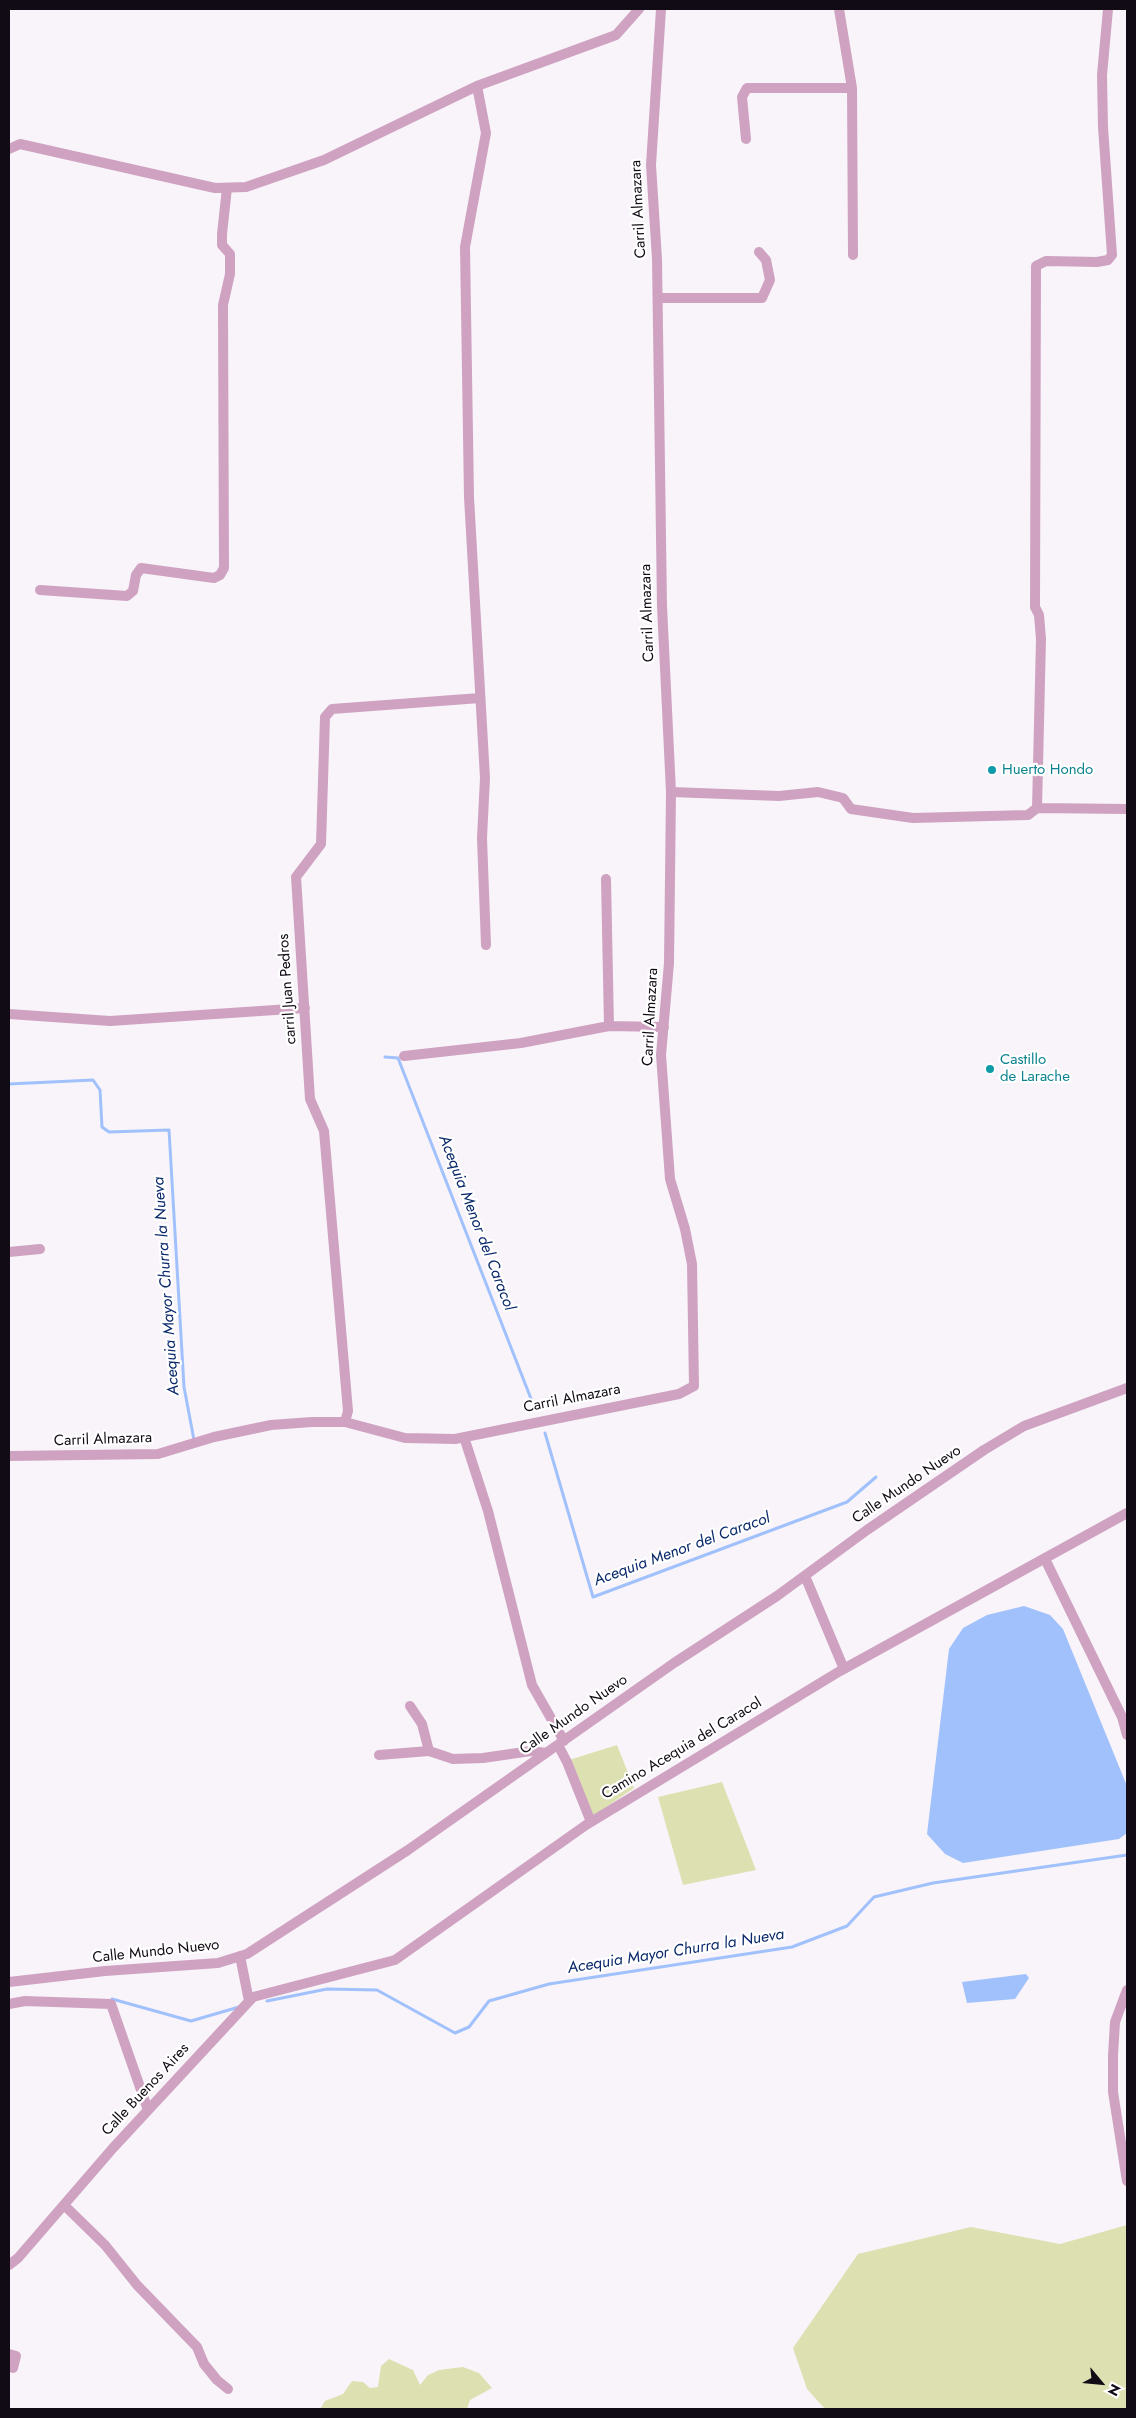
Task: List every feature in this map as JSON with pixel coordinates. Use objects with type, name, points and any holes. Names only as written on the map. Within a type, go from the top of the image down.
[{"type":"street","points":[[9,149],[20,144],[206,186],[246,188],[324,160],[477,86],[616,35],[639,9]]},
{"type":"street","name":"Carril Almazara","points":[[9,1456],[158,1454],[214,1437],[271,1425],[345,1422],[405,1438],[464,1437],[679,1394],[694,1386],[692,1264],[685,1229],[670,1179],[662,1055],[669,963],[671,792],[662,606],[658,298],[651,164],[661,9]]},
{"type":"street","points":[[839,9],[852,88],[853,255]]},
{"type":"street","points":[[1037,808],[1040,639],[1038,615],[1035,607],[1036,266],[1046,261],[1097,262],[1108,260],[1112,255],[1103,127],[1102,75],[1108,9]]},
{"type":"street","points":[[477,86],[486,133],[465,247],[469,497],[485,778],[482,838],[486,946]]},
{"type":"street","points":[[746,139],[742,97],[747,88],[852,88]]},
{"type":"street","points":[[40,590],[127,596],[133,591],[136,575],[141,568],[214,578],[220,575],[224,568],[223,305],[230,274],[230,254],[222,245],[222,234],[227,188]]},
{"type":"street","points":[[658,298],[762,298],[770,280],[766,260],[759,252]]},
{"type":"street","name":"carril Juan Pedros","points":[[345,1422],[348,1411],[324,1131],[310,1099],[296,877],[321,844],[325,716],[332,709],[480,698]]},
{"type":"street","points":[[671,792],[779,796],[818,792],[843,798],[851,809],[913,818],[1028,815],[1037,808],[1127,808]]},
{"type":"street","points":[[606,879],[610,1026]]},
{"type":"street","points":[[9,1014],[110,1021],[304,1008]]},
{"type":"street","points":[[404,1056],[521,1043],[610,1026],[664,1027]]},
{"type":"street","points":[[9,1252],[40,1249]]},
{"type":"street","name":"Calle Mundo Nuevo","points":[[9,1982],[105,1971],[218,1963],[240,1956],[408,1850],[674,1663],[805,1576],[867,1530],[984,1450],[1024,1426],[1127,1388]]},
{"type":"street","points":[[464,1437],[488,1511],[521,1635],[532,1685],[561,1743],[591,1822]]},
{"type":"street","name":"Camino Acequia del Caracol","points":[[251,1999],[395,1960],[591,1822],[844,1669],[1127,1513]]},
{"type":"street","points":[[1046,1559],[1122,1717],[1127,1735]]},
{"type":"street","points":[[805,1576],[844,1669]]},
{"type":"street","points":[[410,1706],[422,1724],[429,1750]]},
{"type":"street","points":[[379,1755],[429,1750],[453,1759],[483,1758],[531,1751],[546,1753]]},
{"type":"street","points":[[240,1956],[251,1999]]},
{"type":"street","points":[[1127,1990],[1115,2022],[1112,2056],[1113,2092],[1127,2181]]},
{"type":"street","name":"Calle Buenos Aires","points":[[9,2265],[18,2258],[148,2110],[251,1999]]},
{"type":"street","points":[[9,2004],[25,2001],[111,2004],[148,2110]]},
{"type":"street","points":[[64,2205],[99,2239],[137,2285],[197,2347],[204,2364],[217,2380],[228,2388]]},
{"type":"street","points":[[9,2354],[16,2356],[13,2368]]},
{"type":"green space","points":[[617,1745],[634,1788],[592,1817],[569,1760]]},
{"type":"green space","points":[[722,1782],[756,1870],[683,1885],[658,1797]]},
{"type":"green space","points":[[1127,2225],[1127,2409],[825,2409],[807,2389],[793,2348],[858,2254],[971,2227],[1060,2244]]},
{"type":"green space","points":[[389,2359],[413,2370],[420,2385],[428,2375],[439,2370],[463,2367],[479,2373],[492,2388],[470,2400],[467,2409],[320,2409],[325,2401],[343,2394],[352,2381],[363,2382],[370,2388],[378,2387],[381,2366]]},
{"type":"water","points":[[1024,1606],[1050,1615],[1063,1629],[1127,1786],[1127,1833],[1119,1839],[963,1863],[945,1854],[927,1834],[949,1649],[963,1628],[987,1615]]},
{"type":"water","points":[[1026,1974],[1029,1978],[1015,1999],[967,2003],[962,1982]]},
{"type":"waterway","name":"Acequia Menor del Caracol","points":[[385,1057],[398,1058],[535,1409]]},
{"type":"waterway","name":"Acequia Mayor Churra la Nueva","points":[[9,1084],[93,1080],[100,1090],[102,1127],[109,1132],[169,1130],[184,1387],[194,1440]]},
{"type":"waterway","name":"Acequia Menor del Caracol","points":[[545,1433],[593,1597],[847,1502],[876,1477]]},
{"type":"waterway","name":"Acequia Mayor Churra la Nueva","points":[[267,2001],[327,1989],[377,1990],[455,2033],[469,2027],[489,2001],[549,1984],[792,1947],[847,1926],[874,1897],[933,1883],[1127,1855]]},
{"type":"waterway","name":"Acequia Mayor Churra la Nueva","points":[[112,1999],[191,2021],[239,2007]]},
{"type":"place","name":"Huerto Hondo","points":[[992,770]]},
{"type":"place","name":"Castillo de Larache","points":[[990,1069]]}]
